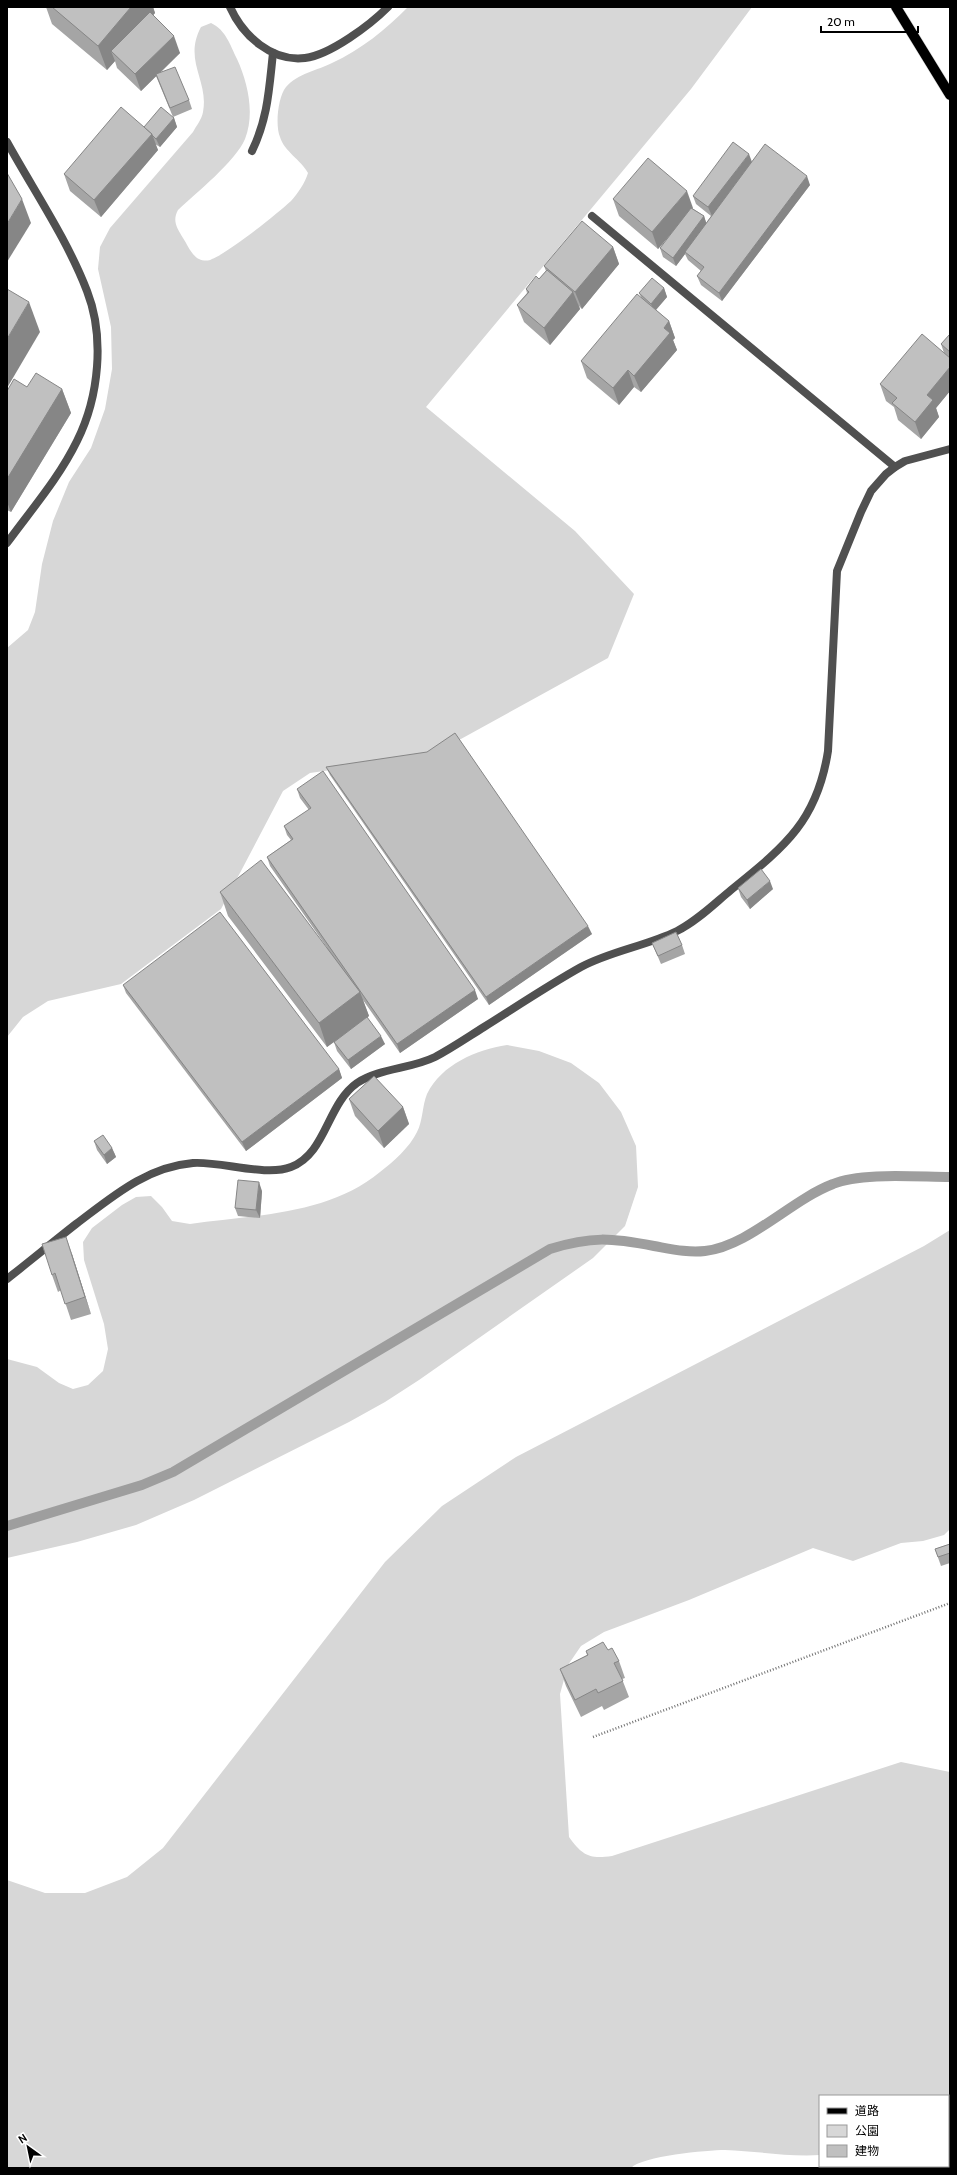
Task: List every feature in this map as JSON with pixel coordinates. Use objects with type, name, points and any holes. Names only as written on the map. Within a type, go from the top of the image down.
[{"type":"main road","points":[[896,7],[950,95]]},
{"type":"street","points":[[230,7],[247,33],[265,49],[285,58],[306,58],[326,50],[355,33],[388,7]]},
{"type":"street","points":[[252,151],[262,129],[268,106],[273,53]]},
{"type":"street","points":[[7,142],[71,257],[88,292],[96,329],[97,368],[91,405],[77,441],[57,474],[7,543]]},
{"type":"street","points":[[592,216],[895,468]]},
{"type":"street","points":[[7,1279],[115,1194],[139,1178],[166,1167],[195,1163],[275,1170],[289,1168],[303,1161],[313,1150],[344,1095],[356,1084],[371,1076],[433,1058],[556,981],[589,963],[658,939],[680,929],[701,915],[773,855],[806,819],[816,798],[824,775],[828,751],[837,571],[871,491],[886,474],[905,461],[950,449]]},
{"type":"path","points":[[593,1736],[950,1603]]},
{"type":"green space","points":[[408,7],[752,7],[691,89],[426,407],[575,531],[634,594],[608,658],[430,756],[310,773],[283,791],[221,909],[121,984],[48,1001],[23,1017],[7,1037],[7,648],[28,630],[35,612],[42,564],[53,521],[69,482],[91,448],[105,409],[112,369],[111,327],[98,269],[100,247],[110,228],[193,132],[201,117],[204,101],[203,90],[195,60],[195,50],[196,39],[201,27],[211,23],[216,26],[227,38],[241,68],[247,88],[250,109],[248,129],[240,148],[224,167],[178,210],[176,214],[175,221],[177,228],[190,250],[201,260],[211,260],[252,233],[275,215],[291,201],[305,180],[308,173],[285,147],[278,132],[279,104],[286,87],[296,79],[353,52],[382,31]]},
{"type":"green space","points":[[507,1045],[539,1051],[571,1063],[599,1083],[621,1112],[636,1146],[638,1187],[625,1226],[593,1258],[419,1380],[385,1402],[349,1422],[194,1500],[136,1525],[77,1542],[7,1558],[7,1359],[37,1367],[59,1383],[73,1389],[88,1385],[103,1371],[108,1349],[104,1324],[84,1260],[83,1242],[92,1228],[122,1205],[136,1197],[151,1196],[162,1207],[172,1221],[190,1224],[290,1211],[337,1197],[360,1186],[380,1172],[406,1149],[419,1128],[427,1094],[433,1083],[441,1074],[461,1060],[472,1055],[495,1047]]},
{"type":"green space","points":[[950,1230],[950,1529],[944,1535],[923,1541],[901,1543],[853,1561],[813,1548],[689,1600],[604,1632],[581,1646],[568,1665],[560,1694],[569,1837],[578,1848],[587,1855],[592,1856],[612,1856],[901,1762],[950,1772],[950,2106],[949,2095],[819,2095],[819,2155],[716,2150],[675,2154],[648,2160],[631,2168],[7,2168],[7,1880],[45,1893],[85,1893],[127,1877],[163,1848],[385,1562],[442,1506],[516,1457],[924,1246]]},
{"type":"building","points":[[52,7],[131,7],[98,46]]},
{"type":"building","points":[[150,12],[174,36],[135,74],[111,51]]},
{"type":"building","points":[[175,67],[189,100],[170,108],[156,74]]},
{"type":"building","points":[[121,107],[152,134],[94,200],[64,174]]},
{"type":"building","points":[[161,107],[174,118],[156,139],[144,127]]},
{"type":"building","points":[[733,142],[749,154],[708,207],[693,196]]},
{"type":"building","points":[[765,144],[807,176],[719,293],[697,276],[704,267],[685,252]]},
{"type":"building","points":[[648,158],[687,191],[652,232],[613,199]]},
{"type":"building","points":[[7,173],[22,199],[7,224]]},
{"type":"building","points":[[691,208],[704,216],[673,258],[660,248]]},
{"type":"building","points":[[582,221],[613,247],[575,292],[544,266]]},
{"type":"building","points":[[547,270],[573,292],[544,328],[517,305],[529,292],[526,289],[536,276],[539,279]]},
{"type":"building","points":[[652,278],[664,288],[651,304],[639,293]]},
{"type":"building","points":[[7,289],[29,302],[7,339]]},
{"type":"building","points":[[637,294],[669,321],[664,328],[670,333],[634,376],[628,370],[613,388],[581,361]]},
{"type":"building","points":[[922,334],[950,358],[950,367],[927,395],[933,400],[915,422],[892,403],[897,398],[880,384]]},
{"type":"building","points":[[950,334],[950,352],[941,344]]},
{"type":"building","points":[[36,373],[62,389],[7,479],[7,391],[14,379],[27,387]]},
{"type":"building","points":[[455,733],[588,926],[486,997],[326,767],[427,752]]},
{"type":"building","points":[[323,771],[475,990],[397,1044],[267,857],[293,839],[284,826],[311,808],[297,789]]},
{"type":"building","points":[[261,860],[360,992],[319,1023],[220,892]]},
{"type":"building","points":[[761,869],[770,881],[747,900],[738,888]]},
{"type":"building","points":[[220,912],[339,1069],[242,1142],[123,985]]},
{"type":"building","points":[[676,932],[682,945],[658,956],[652,943]]},
{"type":"building","points":[[367,1017],[381,1036],[348,1060],[334,1042]]},
{"type":"building","points":[[374,1076],[403,1107],[378,1131],[349,1099]]},
{"type":"building","points":[[103,1135],[112,1148],[104,1155],[94,1141]]},
{"type":"building","points":[[238,1180],[259,1182],[256,1210],[235,1208]]},
{"type":"building","points":[[66,1237],[85,1297],[65,1304],[55,1273],[52,1275],[42,1244]]},
{"type":"building","points":[[950,1544],[950,1553],[938,1557],[935,1549]]},
{"type":"building","points":[[603,1642],[608,1650],[612,1648],[619,1661],[614,1663],[623,1681],[598,1693],[596,1689],[575,1700],[560,1669],[588,1655],[586,1651]]},
{"type":"building","points":[[949,2110],[950,2112],[949,2126]]},
{"type":"building","points":[[949,2138],[950,2139],[949,2160]]},
{"type":"building","points":[[830,2167],[910,2167],[908,2168]]},
{"type":"waterway","points":[[7,1526],[142,1485],[173,1472],[550,1249],[590,1240],[613,1240],[686,1251],[705,1251],[738,1241],[817,1191],[845,1180],[890,1176],[950,1177]]}]
